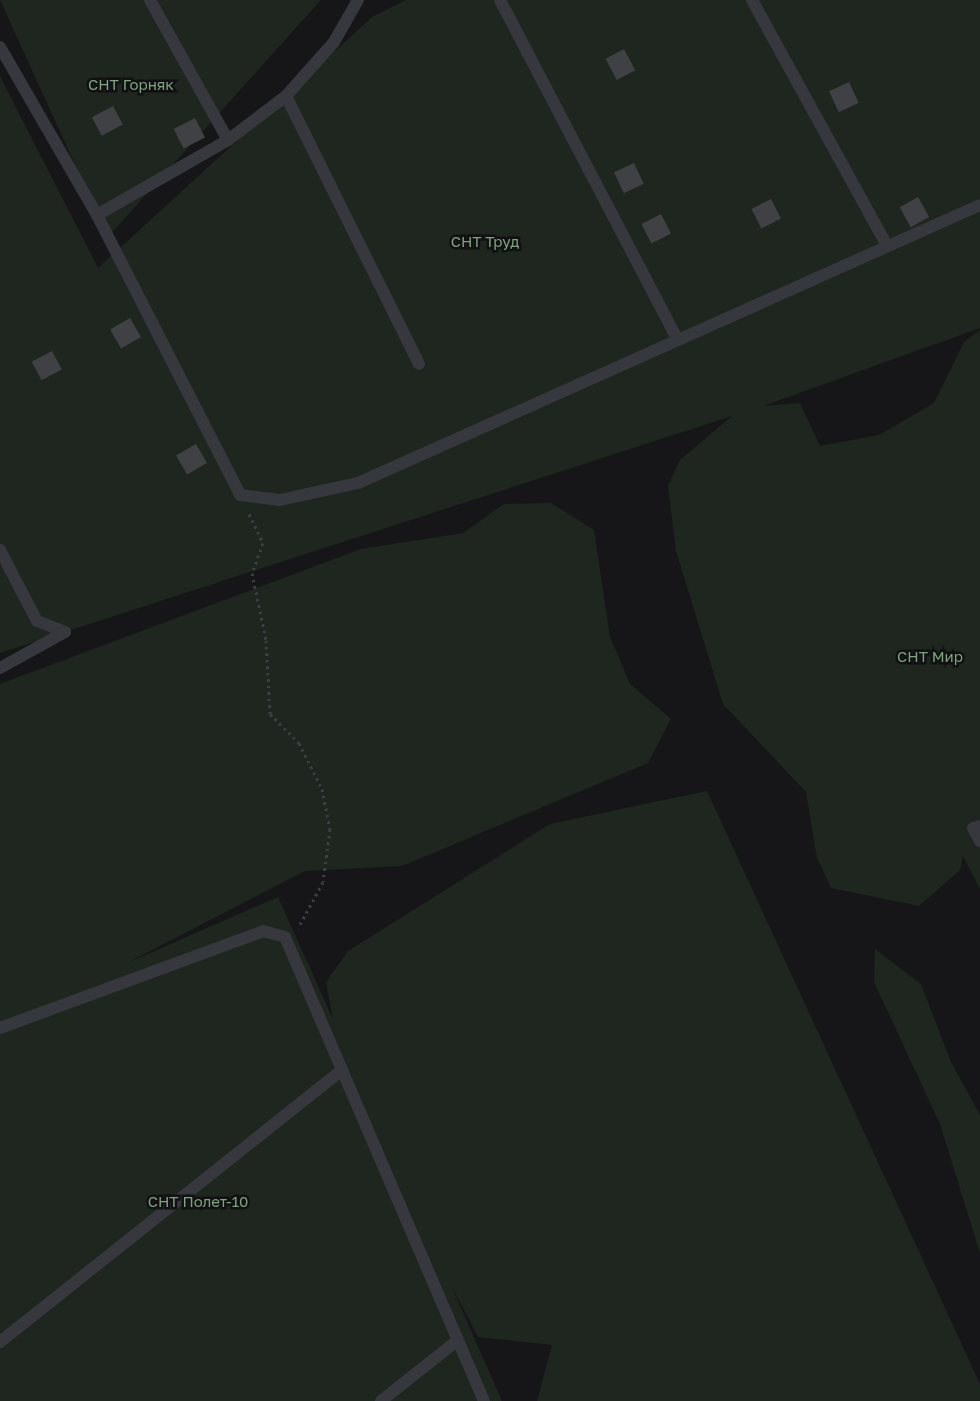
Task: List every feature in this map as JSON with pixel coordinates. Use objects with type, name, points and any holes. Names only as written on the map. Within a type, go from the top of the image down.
[{"type":"lane","points":[[150,0],[228,140]]},
{"type":"lane","points":[[96,216],[228,140],[286,96],[334,42],[358,0]]},
{"type":"lane","points":[[500,0],[677,338]]},
{"type":"lane","points":[[752,0],[886,244]]},
{"type":"lane","points":[[0,47],[96,216],[240,495],[280,500],[358,483],[886,244],[980,205]]},
{"type":"lane","points":[[286,96],[418,364]]},
{"type":"lane","points":[[0,550],[36,621],[65,632],[0,668]]},
{"type":"lane","points":[[980,826],[973,828],[980,841]]},
{"type":"lane","points":[[0,1028],[263,930],[285,937],[484,1401]]},
{"type":"lane","points":[[0,1342],[342,1070]]},
{"type":"lane","points":[[381,1401],[458,1340]]},
{"type":"path","points":[[240,495],[263,543],[252,573],[266,640],[270,714],[303,751],[322,789],[330,829],[323,882],[301,925],[285,937]]},
{"type":"green space","name":"СНТ Горняк","points":[[0,0],[321,0],[108,237]]},
{"type":"green space","name":"СНТ Труд","points":[[406,0],[980,0],[980,328],[763,406],[800,403],[820,446],[879,435],[934,403],[964,342],[980,330],[980,889],[963,856],[960,870],[919,906],[831,888],[817,858],[806,792],[723,704],[676,551],[668,486],[680,460],[732,416],[0,653],[0,76],[98,268],[372,17]]},
{"type":"green space","name":"СНТ Полет-10","points":[[551,503],[594,530],[610,637],[630,684],[671,719],[648,763],[402,866],[305,871],[127,963],[278,897],[333,1019],[326,982],[348,951],[550,824],[707,791],[980,1384],[980,1401],[537,1401],[552,1345],[478,1337],[451,1285],[502,1401],[0,1401],[0,684],[361,549],[463,533],[504,504]]},
{"type":"green space","points":[[875,949],[921,984],[951,1062],[980,1115],[980,1253],[940,1124],[874,982]]},
{"type":"building","points":[[624,49],[635,70],[617,80],[605,59]]},
{"type":"building","points":[[849,82],[859,103],[839,112],[829,91]]},
{"type":"building","points":[[113,106],[123,125],[102,136],[92,117]]},
{"type":"building","points":[[195,118],[205,138],[184,148],[174,129]]},
{"type":"building","points":[[634,163],[644,184],[624,193],[614,172]]},
{"type":"building","points":[[918,197],[929,217],[911,227],[900,207]]},
{"type":"building","points":[[771,199],[781,219],[761,229],[751,209]]},
{"type":"building","points":[[661,214],[671,234],[651,244],[641,224]]},
{"type":"building","points":[[130,318],[141,337],[121,349],[110,330]]},
{"type":"building","points":[[52,351],[62,370],[42,380],[32,362]]},
{"type":"building","points":[[196,444],[207,463],[187,475],[176,456]]},
{"type":"park label","name":"СНТ Мир","points":[[930,657]]}]
